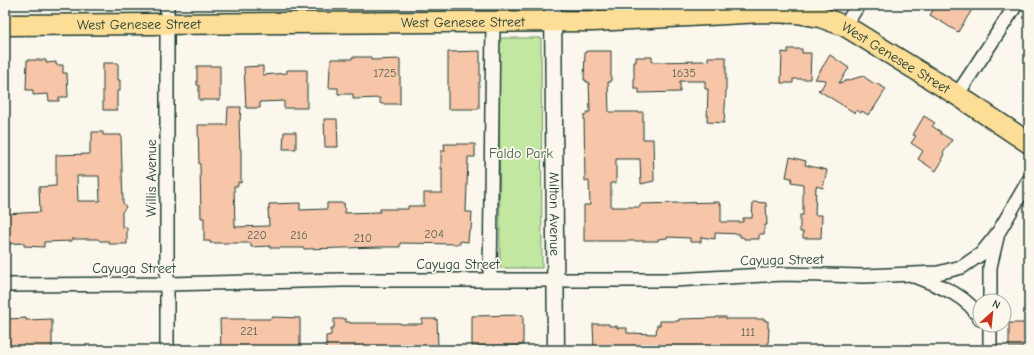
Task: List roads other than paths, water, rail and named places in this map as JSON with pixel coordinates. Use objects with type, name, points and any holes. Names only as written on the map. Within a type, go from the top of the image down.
[{"type":"main road","name":"West Genesee Street","points":[[5,25],[167,15],[493,22],[554,13],[594,21],[764,12],[797,13],[820,17],[845,26],[957,95],[1029,143]]},
{"type":"street","points":[[845,26],[858,5]]},
{"type":"street","points":[[957,95],[1016,5]]},
{"type":"street","name":"Milton Avenue","points":[[554,13],[556,350]]},
{"type":"street","name":"Willis Avenue","points":[[167,15],[167,350]]},
{"type":"street","points":[[490,280],[493,22]]},
{"type":"street","points":[[990,293],[990,267],[998,234],[1029,180]]},
{"type":"street","name":"Cayuga Street","points":[[5,285],[167,284],[342,280],[674,280],[782,274],[864,276],[938,273],[962,267],[981,254],[998,234]]},
{"type":"street","name":"Cayuga Street","points":[[911,274],[948,290],[972,308]]},
{"type":"park label","name":"Faldo Park","points":[[521,153]]}]
